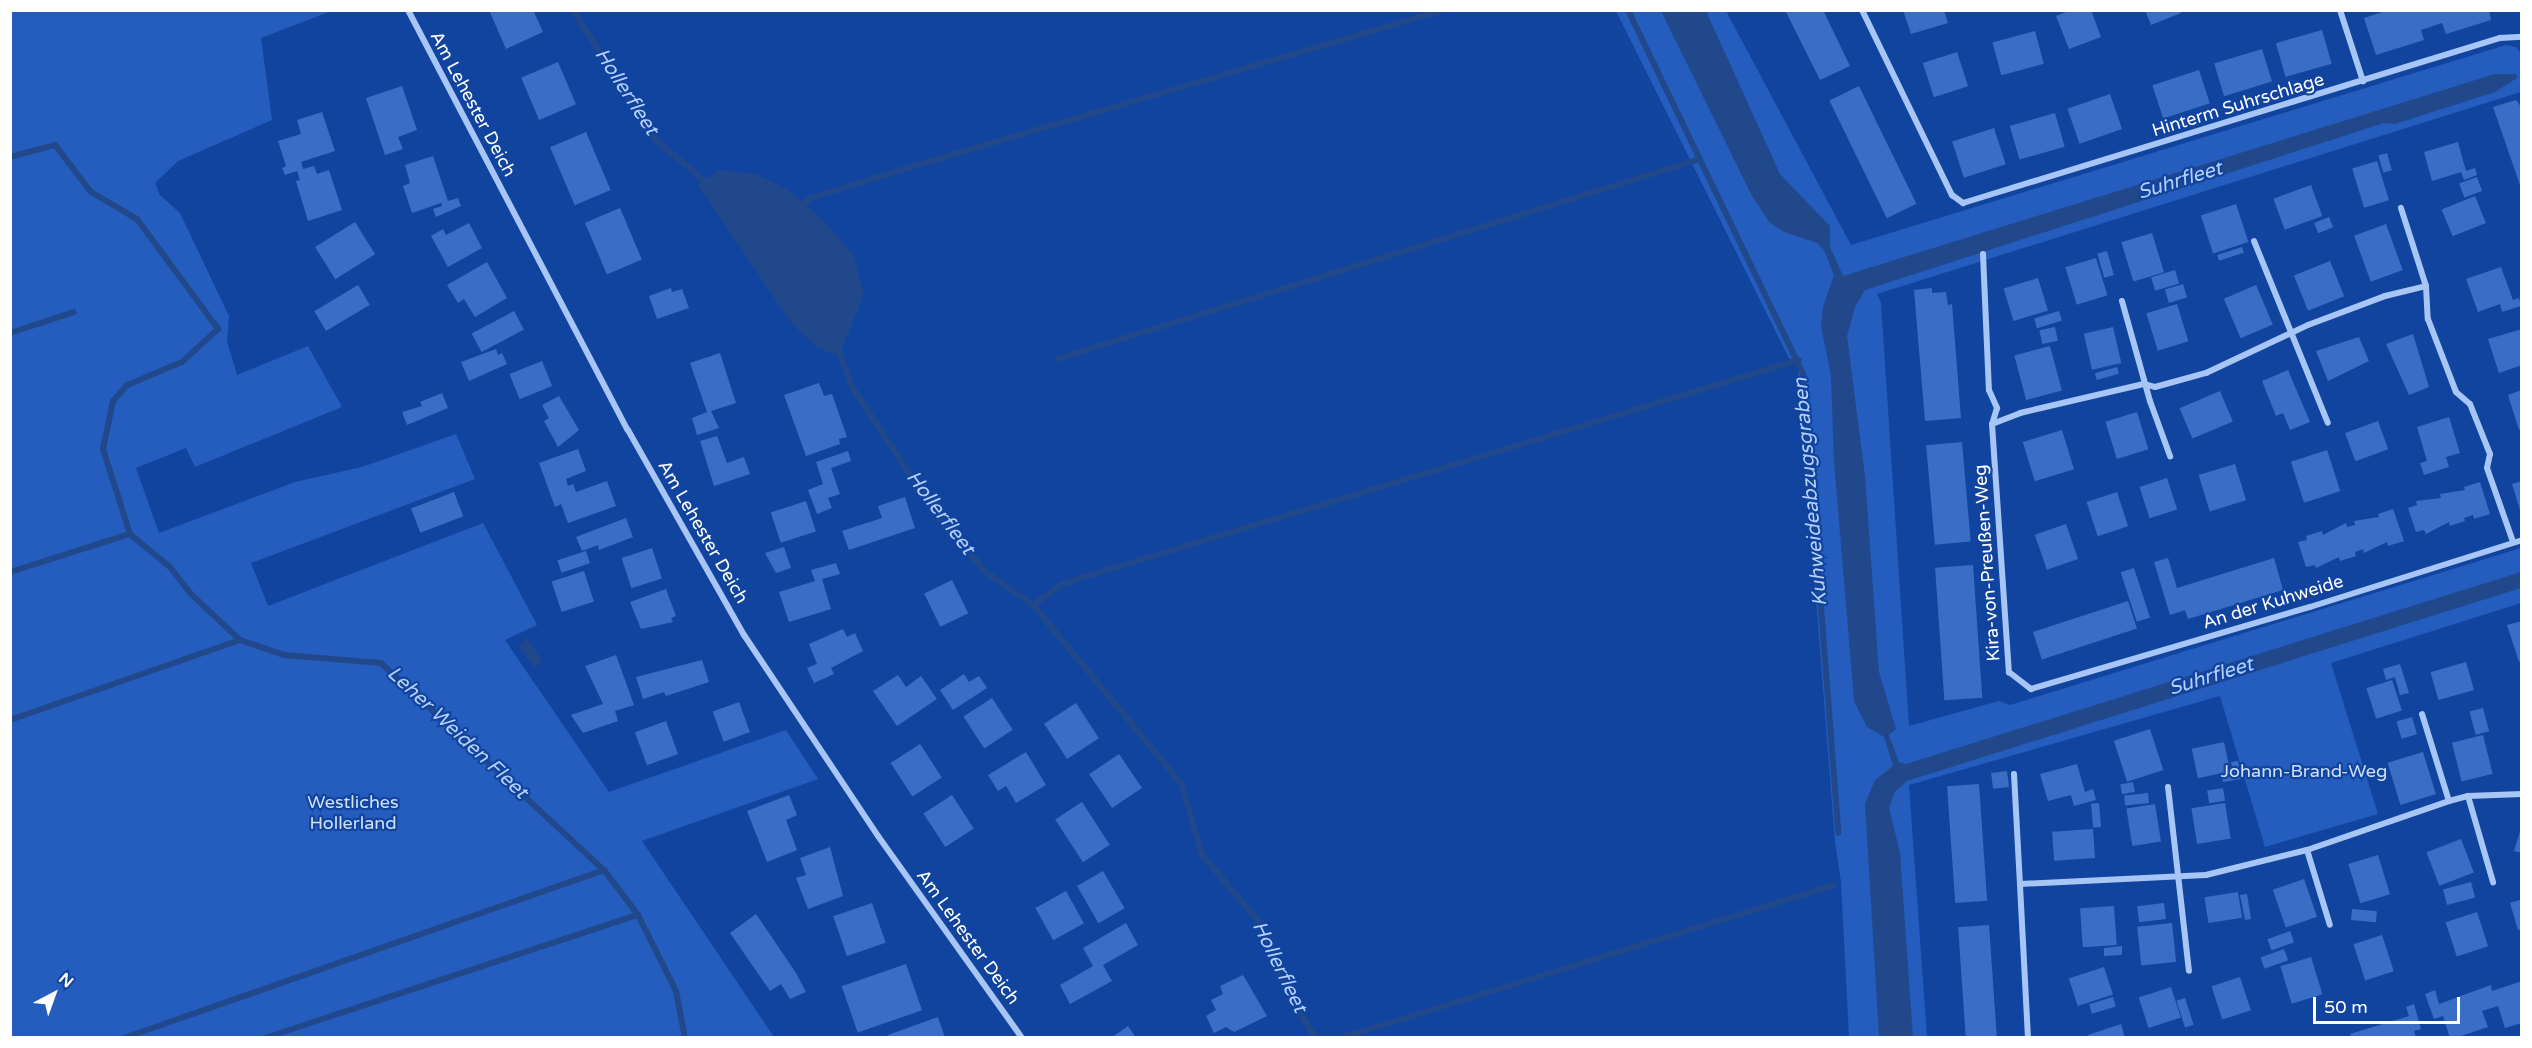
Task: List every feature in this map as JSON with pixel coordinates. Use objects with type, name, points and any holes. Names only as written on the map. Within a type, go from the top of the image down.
[{"type":"street","name":"Am Lehester Deich","points":[[408,10],[628,430],[744,635],[878,836],[1022,1038]]},
{"type":"street","name":"Hinterm Suhrschlage","points":[[1862,10],[1952,195],[1963,203],[2500,38],[2522,37]]},
{"type":"street","points":[[2340,10],[2363,81]]},
{"type":"street","points":[[2401,208],[2426,286],[2428,319],[2456,392],[2470,404],[2490,454],[2487,468],[2513,542]]},
{"type":"street","points":[[2254,241],[2328,423]]},
{"type":"street","name":"Kira-von-Preußen-Weg","points":[[1983,254],[1989,390],[1997,408],[1992,424],[2009,672],[2031,689]]},
{"type":"street","points":[[1992,424],[2020,413],[2144,384],[2155,387],[2206,373],[2290,332],[2385,296],[2426,286]]},
{"type":"street","points":[[2122,301],[2144,384],[2170,456]]},
{"type":"street","name":"An der Kuhweide","points":[[2031,689],[2310,608],[2522,540]]},
{"type":"street","points":[[2422,714],[2449,801]]},
{"type":"street","points":[[2014,774],[2028,1038]]},
{"type":"street","points":[[2168,787],[2189,971]]},
{"type":"street","points":[[2020,884],[2206,874],[2307,850],[2468,796],[2522,794]]},
{"type":"street","points":[[2468,796],[2493,882]]},
{"type":"street","points":[[2307,850],[2330,925]]},
{"type":"green space","name":"Westliches Hollerland","points":[[10,11],[331,11],[261,38],[272,120],[178,161],[155,183],[160,195],[180,213],[229,316],[227,341],[237,375],[308,346],[342,407],[195,467],[186,448],[136,468],[159,533],[295,482],[362,467],[456,434],[475,479],[251,563],[268,606],[483,523],[537,625],[505,640],[609,792],[786,730],[818,779],[642,841],[774,1037],[11,1037]]},
{"type":"green space","name":"Johann-Brand-Weg","points":[[1616,11],[1726,11],[1851,245],[2506,45],[2516,47],[2521,54],[2521,92],[1877,294],[1881,303],[1909,726],[1999,701],[2010,705],[2521,548],[2521,603],[2331,663],[2378,814],[2265,847],[2220,696],[1909,785],[1927,1037],[1849,1037],[1841,882],[1835,842],[1798,367],[1789,358]]},
{"type":"water","name":"Suhrfleet","points":[[1661,11],[1706,11],[1780,174],[1830,226],[1830,247],[1843,276],[2495,74],[2516,74],[2517,78],[2495,92],[2395,124],[2384,123],[1865,290],[1855,307],[1847,336],[1865,476],[1879,672],[1896,729],[1889,735],[1899,762],[1906,764],[2521,572],[2521,588],[1907,781],[1895,792],[1889,807],[1900,853],[1913,1037],[1879,1037],[1865,804],[1875,780],[1893,766],[1884,737],[1867,727],[1854,701],[1834,462],[1831,376],[1821,326],[1823,307],[1834,275],[1824,250],[1817,243],[1784,232],[1770,223],[1752,196]]},
{"type":"water","points":[[719,170],[755,174],[787,189],[822,219],[854,256],[864,295],[839,356],[816,347],[792,324],[698,185]]},
{"type":"water","points":[[527,639],[543,661],[534,667],[518,645]]},
{"type":"building","points":[[489,10],[533,10],[543,32],[506,49]]},
{"type":"building","points":[[1785,10],[1823,10],[1850,66],[1820,80]]},
{"type":"building","points":[[1903,10],[1944,10],[1948,23],[1911,34]]},
{"type":"building","points":[[2071,10],[2091,10],[2101,37],[2069,49],[2056,16]]},
{"type":"building","points":[[2145,10],[2180,10],[2181,13],[2151,25]]},
{"type":"building","points":[[2389,10],[2489,10],[2491,20],[2446,34],[2442,23],[2421,30],[2424,40],[2376,55],[2364,18]]},
{"type":"building","points":[[2322,30],[2332,64],[2286,77],[2276,43]]},
{"type":"building","points":[[2035,31],[2044,64],[2001,75],[1992,42]]},
{"type":"building","points":[[2262,49],[2272,82],[2224,96],[2214,64]]},
{"type":"building","points":[[1957,52],[1968,86],[1934,97],[1923,63]]},
{"type":"building","points":[[558,62],[576,104],[539,120],[521,78]]},
{"type":"building","points":[[2199,70],[2210,103],[2163,118],[2152,85]]},
{"type":"building","points":[[402,86],[417,130],[398,137],[403,149],[385,155],[366,98]]},
{"type":"building","points":[[1859,86],[1916,204],[1887,218],[1829,100]]},
{"type":"building","points":[[2110,94],[2122,129],[2079,144],[2067,109]]},
{"type":"building","points":[[2516,100],[2522,108],[2521,188],[2493,107]]},
{"type":"building","points":[[322,112],[335,151],[301,162],[303,169],[314,166],[317,174],[329,170],[342,210],[308,221],[296,181],[300,180],[297,171],[285,175],[282,168],[286,166],[278,141],[301,134],[297,120]]},
{"type":"building","points":[[2055,113],[2065,147],[2019,160],[2010,126]]},
{"type":"building","points":[[1994,128],[2006,164],[1964,178],[1952,142]]},
{"type":"building","points":[[586,132],[611,190],[575,205],[550,147]]},
{"type":"building","points":[[2458,142],[2466,171],[2475,168],[2477,175],[2464,180],[2461,172],[2432,181],[2424,152]]},
{"type":"building","points":[[2387,153],[2392,170],[2383,173],[2378,155]]},
{"type":"building","points":[[433,156],[448,201],[458,198],[461,206],[436,217],[433,209],[442,206],[441,203],[412,213],[403,186],[410,183],[405,165]]},
{"type":"building","points":[[2377,161],[2389,200],[2364,208],[2352,169]]},
{"type":"building","points":[[2477,177],[2482,191],[2464,198],[2459,183]]},
{"type":"building","points":[[2311,185],[2322,216],[2285,230],[2273,199]]},
{"type":"building","points":[[2475,196],[2486,223],[2452,236],[2442,209]]},
{"type":"building","points":[[2236,204],[2248,242],[2213,253],[2201,215]]},
{"type":"building","points":[[620,208],[642,260],[607,274],[585,223]]},
{"type":"building","points":[[2329,217],[2333,227],[2318,233],[2314,223]]},
{"type":"building","points":[[355,222],[375,254],[335,279],[315,247]]},
{"type":"building","points":[[469,223],[482,248],[448,267],[431,236],[443,229],[446,235]]},
{"type":"building","points":[[2386,224],[2403,270],[2371,282],[2354,236]]},
{"type":"building","points":[[2152,233],[2164,272],[2133,282],[2121,242]]},
{"type":"building","points":[[2242,247],[2244,253],[2219,261],[2217,255]]},
{"type":"building","points":[[2107,251],[2114,275],[2104,278],[2097,254]]},
{"type":"building","points":[[2096,258],[2107,295],[2077,305],[2065,267]]},
{"type":"building","points":[[2330,261],[2344,296],[2308,311],[2294,276]]},
{"type":"building","points":[[487,262],[507,298],[475,317],[464,299],[458,303],[447,285]]},
{"type":"building","points":[[2501,267],[2513,300],[2519,298],[2521,306],[2502,312],[2500,304],[2478,312],[2466,279]]},
{"type":"building","points":[[2175,270],[2179,283],[2155,291],[2151,277]]},
{"type":"building","points":[[2038,278],[2048,311],[2014,321],[2004,289]]},
{"type":"building","points":[[2183,284],[2187,297],[2169,303],[2165,290]]},
{"type":"building","points":[[358,285],[370,305],[326,331],[314,311]]},
{"type":"building","points":[[2256,285],[2273,325],[2241,338],[2224,299]]},
{"type":"building","points":[[671,288],[672,292],[682,289],[689,308],[657,319],[649,296]]},
{"type":"building","points":[[1932,288],[1932,293],[1946,292],[1948,305],[1952,304],[1961,418],[1925,421],[1914,290]]},
{"type":"building","points":[[2177,304],[2188,341],[2158,351],[2146,313]]},
{"type":"building","points":[[514,311],[524,330],[481,352],[472,334]]},
{"type":"building","points":[[2059,311],[2062,321],[2037,328],[2034,319]]},
{"type":"building","points":[[2055,327],[2058,341],[2042,344],[2039,330]]},
{"type":"building","points":[[2113,327],[2121,363],[2092,370],[2084,334]]},
{"type":"building","points":[[2522,329],[2522,365],[2499,373],[2488,339]]},
{"type":"building","points":[[2413,334],[2429,387],[2409,395],[2386,344]]},
{"type":"building","points":[[2359,337],[2369,361],[2328,381],[2316,351]]},
{"type":"building","points":[[2050,346],[2062,390],[2026,400],[2014,356]]},
{"type":"building","points":[[496,349],[498,355],[502,353],[507,364],[469,381],[461,362]]},
{"type":"building","points":[[720,353],[736,403],[711,411],[719,428],[697,435],[692,418],[707,412],[690,363]]},
{"type":"building","points":[[542,361],[552,386],[520,399],[510,374]]},
{"type":"building","points":[[2117,367],[2119,374],[2097,380],[2095,373]]},
{"type":"building","points":[[2288,370],[2310,422],[2290,430],[2283,413],[2276,416],[2262,381]]},
{"type":"building","points":[[819,383],[824,396],[832,394],[847,437],[839,439],[840,444],[806,456],[784,395]]},
{"type":"building","points":[[2522,390],[2522,429],[2519,430],[2508,395]]},
{"type":"building","points":[[2220,391],[2233,421],[2192,439],[2179,408]]},
{"type":"building","points":[[442,393],[448,408],[407,425],[402,412],[422,406],[420,402]]},
{"type":"building","points":[[559,396],[579,430],[558,447],[544,421],[549,418],[542,405]]},
{"type":"building","points":[[2137,412],[2148,449],[2117,459],[2105,422]]},
{"type":"building","points":[[2449,417],[2460,453],[2446,457],[2449,467],[2424,475],[2420,463],[2427,461],[2417,427]]},
{"type":"building","points":[[2378,421],[2388,449],[2355,461],[2345,433]]},
{"type":"building","points":[[2062,430],[2074,469],[2035,481],[2023,442]]},
{"type":"building","points":[[717,436],[727,463],[744,457],[750,474],[714,486],[700,441]]},
{"type":"building","points":[[1962,442],[1971,542],[1935,545],[1926,445]]},
{"type":"building","points":[[578,449],[586,471],[566,479],[568,486],[573,484],[576,492],[607,481],[616,506],[568,523],[561,504],[555,507],[539,463]]},
{"type":"building","points":[[2327,450],[2340,491],[2304,503],[2291,462]]},
{"type":"building","points":[[848,451],[851,461],[831,468],[840,494],[828,498],[832,508],[817,514],[808,490],[823,484],[816,462]]},
{"type":"building","points":[[2235,464],[2246,500],[2210,511],[2199,475]]},
{"type":"building","points":[[2167,478],[2177,509],[2150,518],[2139,487]]},
{"type":"building","points":[[2522,481],[2522,513],[2521,513],[2512,484]]},
{"type":"building","points":[[2480,482],[2490,514],[2474,519],[2473,515],[2464,518],[2465,521],[2450,526],[2449,522],[2426,534],[2424,530],[2416,532],[2408,508],[2417,505],[2416,501],[2441,498],[2440,494],[2465,490],[2464,487]]},
{"type":"building","points":[[454,492],[463,516],[420,533],[411,508]]},
{"type":"building","points":[[2117,492],[2128,526],[2098,536],[2087,502]]},
{"type":"building","points":[[905,497],[915,528],[849,550],[842,531],[882,518],[878,506]]},
{"type":"building","points":[[806,501],[816,531],[781,543],[771,512]]},
{"type":"building","points":[[2393,509],[2404,541],[2388,546],[2387,542],[2364,553],[2363,549],[2355,552],[2356,556],[2340,561],[2339,557],[2316,568],[2315,565],[2306,567],[2298,542],[2307,540],[2306,536],[2322,531],[2323,535],[2346,523],[2347,527],[2355,525],[2354,521],[2379,517],[2378,514]]},
{"type":"building","points":[[626,518],[633,537],[599,550],[598,545],[582,551],[576,537]]},
{"type":"building","points":[[2066,524],[2078,559],[2047,570],[2035,535]]},
{"type":"building","points":[[784,547],[791,568],[776,573],[765,553]]},
{"type":"building","points":[[652,548],[662,578],[631,588],[622,558]]},
{"type":"building","points":[[586,551],[590,563],[561,573],[557,560]]},
{"type":"building","points":[[2168,558],[2177,588],[2274,558],[2283,590],[2188,619],[2185,610],[2170,615],[2154,562]]},
{"type":"building","points":[[836,563],[840,574],[822,579],[831,609],[789,622],[779,592],[815,581],[811,570]]},
{"type":"building","points":[[1973,565],[1982,698],[1944,700],[1935,568]]},
{"type":"building","points":[[2134,568],[2150,617],[2137,622],[2121,572]]},
{"type":"building","points":[[584,571],[594,601],[562,612],[552,582]]},
{"type":"building","points":[[952,580],[968,613],[940,627],[924,594]]},
{"type":"building","points":[[666,589],[676,616],[671,618],[673,622],[641,629],[630,602]]},
{"type":"building","points":[[2128,601],[2137,629],[2042,659],[2033,632]]},
{"type":"building","points":[[2522,621],[2522,661],[2519,662],[2507,625]]},
{"type":"building","points":[[843,629],[847,637],[855,633],[863,651],[831,668],[834,674],[814,683],[807,668],[817,664],[809,644]]},
{"type":"building","points":[[616,655],[634,705],[615,711],[618,721],[583,733],[571,715],[603,704],[585,666]]},
{"type":"building","points":[[702,660],[709,682],[666,696],[664,692],[643,699],[636,677]]},
{"type":"building","points":[[2466,662],[2474,690],[2438,700],[2430,672]]},
{"type":"building","points":[[2400,664],[2409,693],[2400,695],[2395,677],[2386,680],[2383,669]]},
{"type":"building","points":[[964,674],[969,682],[979,676],[987,688],[953,710],[940,690]]},
{"type":"building","points":[[898,675],[906,687],[921,676],[937,699],[897,726],[873,691]]},
{"type":"building","points":[[2392,680],[2402,710],[2376,719],[2366,688]]},
{"type":"building","points":[[992,698],[1013,730],[984,748],[963,717]]},
{"type":"building","points":[[739,702],[750,732],[724,742],[713,712]]},
{"type":"building","points":[[1076,703],[1099,738],[1067,759],[1044,724]]},
{"type":"building","points":[[2483,708],[2489,731],[2476,735],[2469,712]]},
{"type":"building","points":[[2412,717],[2417,734],[2402,739],[2397,721]]},
{"type":"building","points":[[666,721],[678,754],[647,765],[635,732]]},
{"type":"building","points":[[2150,729],[2163,770],[2127,782],[2114,741]]},
{"type":"building","points":[[2483,735],[2493,774],[2462,782],[2452,743]]},
{"type":"building","points":[[2224,742],[2230,771],[2198,778],[2192,749]]},
{"type":"building","points":[[920,744],[942,778],[912,797],[891,763]]},
{"type":"building","points":[[1026,752],[1046,785],[1016,803],[1006,786],[998,791],[988,775]]},
{"type":"building","points":[[2423,752],[2436,794],[2400,805],[2388,763]]},
{"type":"building","points":[[1119,754],[1142,788],[1112,808],[1089,774]]},
{"type":"building","points":[[2238,761],[2241,779],[2223,782],[2222,775],[2233,773],[2231,762]]},
{"type":"building","points":[[2077,764],[2085,792],[2093,789],[2096,800],[2074,806],[2071,795],[2048,801],[2040,774]]},
{"type":"building","points":[[2007,771],[2009,787],[1993,789],[1991,773]]},
{"type":"building","points":[[2133,782],[2135,792],[2122,794],[2120,784]]},
{"type":"building","points":[[1979,784],[1987,901],[1955,903],[1947,786]]},
{"type":"building","points":[[2223,788],[2225,801],[2209,803],[2207,791]]},
{"type":"building","points":[[2148,793],[2149,803],[2125,805],[2124,796]]},
{"type":"building","points":[[789,795],[797,815],[786,820],[797,850],[767,862],[747,811]]},
{"type":"building","points":[[952,795],[974,829],[945,847],[923,814]]},
{"type":"building","points":[[1082,802],[1110,845],[1083,862],[1055,819]]},
{"type":"building","points":[[2099,803],[2101,827],[2093,828],[2091,804]]},
{"type":"building","points":[[2225,803],[2231,839],[2197,844],[2191,808]]},
{"type":"building","points":[[2155,804],[2161,842],[2132,846],[2126,809]]},
{"type":"building","points":[[2522,828],[2522,853],[2514,851]]},
{"type":"building","points":[[2093,829],[2095,858],[2054,861],[2052,832]]},
{"type":"building","points":[[2461,839],[2474,873],[2439,886],[2426,852]]},
{"type":"building","points":[[830,847],[843,896],[808,909],[796,878],[806,875],[800,858]]},
{"type":"building","points":[[2378,855],[2390,894],[2360,903],[2348,864]]},
{"type":"building","points":[[1103,871],[1124,908],[1099,923],[1077,886]]},
{"type":"building","points":[[2304,879],[2317,917],[2286,928],[2273,890]]},
{"type":"building","points":[[2471,882],[2475,897],[2447,905],[2443,890]]},
{"type":"building","points":[[1066,891],[1084,923],[1053,940],[1035,908]]},
{"type":"building","points":[[2238,892],[2242,918],[2208,923],[2204,897]]},
{"type":"building","points":[[2247,894],[2251,919],[2245,920],[2240,895]]},
{"type":"building","points":[[2522,899],[2522,929],[2518,930],[2510,903]]},
{"type":"building","points":[[872,903],[886,943],[847,956],[833,916]]},
{"type":"building","points":[[2164,903],[2166,919],[2139,922],[2137,906]]},
{"type":"building","points":[[2114,906],[2117,945],[2083,947],[2080,908]]},
{"type":"building","points":[[2352,909],[2377,911],[2376,922],[2351,920]]},
{"type":"building","points":[[2477,912],[2488,946],[2457,956],[2446,922]]},
{"type":"building","points":[[756,914],[796,973],[806,992],[790,999],[781,984],[770,991],[730,933]]},
{"type":"building","points":[[1126,923],[1138,945],[1103,965],[1112,981],[1070,1004],[1060,985],[1093,966],[1083,948]]},
{"type":"building","points":[[2172,923],[2176,962],[2141,965],[2137,927]]},
{"type":"building","points":[[1989,925],[1997,1038],[1966,1038],[1958,927]]},
{"type":"building","points":[[2290,931],[2294,942],[2272,950],[2267,939]]},
{"type":"building","points":[[2382,935],[2394,971],[2365,980],[2353,944]]},
{"type":"building","points":[[2122,946],[2122,955],[2104,956],[2104,948]]},
{"type":"building","points":[[2284,949],[2288,960],[2265,969],[2261,958]]},
{"type":"building","points":[[2311,957],[2322,994],[2292,1004],[2280,966]]},
{"type":"building","points":[[906,964],[922,1010],[858,1032],[842,986]]},
{"type":"building","points":[[2104,967],[2113,995],[2078,1006],[2069,978]]},
{"type":"building","points":[[1243,975],[1267,1016],[1234,1032],[1226,1027],[1214,1033],[1206,1016],[1216,1010],[1211,1000],[1223,994],[1220,986]]},
{"type":"building","points":[[2240,977],[2251,1010],[2222,1020],[2211,986]]},
{"type":"building","points":[[2522,981],[2522,1023],[2505,1028],[2498,1006],[2482,1011],[2488,1027],[2455,1038],[2450,1038],[2443,1016],[2434,1019],[2425,994],[2435,990],[2439,1004],[2491,985],[2492,991]]},
{"type":"building","points":[[2171,987],[2181,1017],[2149,1028],[2139,998]]},
{"type":"building","points":[[2113,997],[2116,1007],[2092,1014],[2089,1004]]},
{"type":"building","points":[[2185,998],[2194,1025],[2185,1027],[2176,1001]]},
{"type":"building","points":[[2414,1004],[2421,1029],[2414,1031],[2416,1038],[2352,1038],[2350,1034],[2409,1016],[2406,1007]]},
{"type":"building","points":[[938,1017],[945,1038],[889,1038],[888,1035]]},
{"type":"building","points":[[2121,1024],[2125,1038],[2089,1038],[2088,1035]]},
{"type":"building","points":[[1128,1026],[1136,1038],[1111,1038]]},
{"type":"waterway","name":"Hollerfleet","points":[[573,10],[655,139],[708,184]]},
{"type":"waterway","points":[[799,207],[811,198],[914,166],[1443,10]]},
{"type":"waterway","name":"Kuhweideabzugsgraben","points":[[1628,10],[1803,373],[1838,833]]},
{"type":"waterway","name":"Leher Weiden Fleet","points":[[10,157],[55,145],[91,192],[137,219],[218,329],[182,362],[127,385],[113,401],[103,449],[130,534],[170,567],[191,594],[240,640],[284,655],[381,663],[604,870],[638,915],[676,991],[685,1038]]},
{"type":"waterway","points":[[1057,359],[1700,159]]},
{"type":"waterway","points":[[10,333],[74,312]]},
{"type":"waterway","name":"Hollerfleet","points":[[838,349],[852,387],[938,517],[987,573],[1033,605],[1181,783],[1202,855],[1262,925],[1283,983],[1315,1038]]},
{"type":"waterway","points":[[1033,605],[1059,586],[1087,576],[1799,360]]},
{"type":"waterway","points":[[10,572],[130,534]]},
{"type":"waterway","points":[[10,720],[240,640]]},
{"type":"waterway","points":[[124,1038],[604,870]]},
{"type":"waterway","points":[[1341,1038],[1834,885]]},
{"type":"waterway","points":[[265,1038],[638,915]]}]
